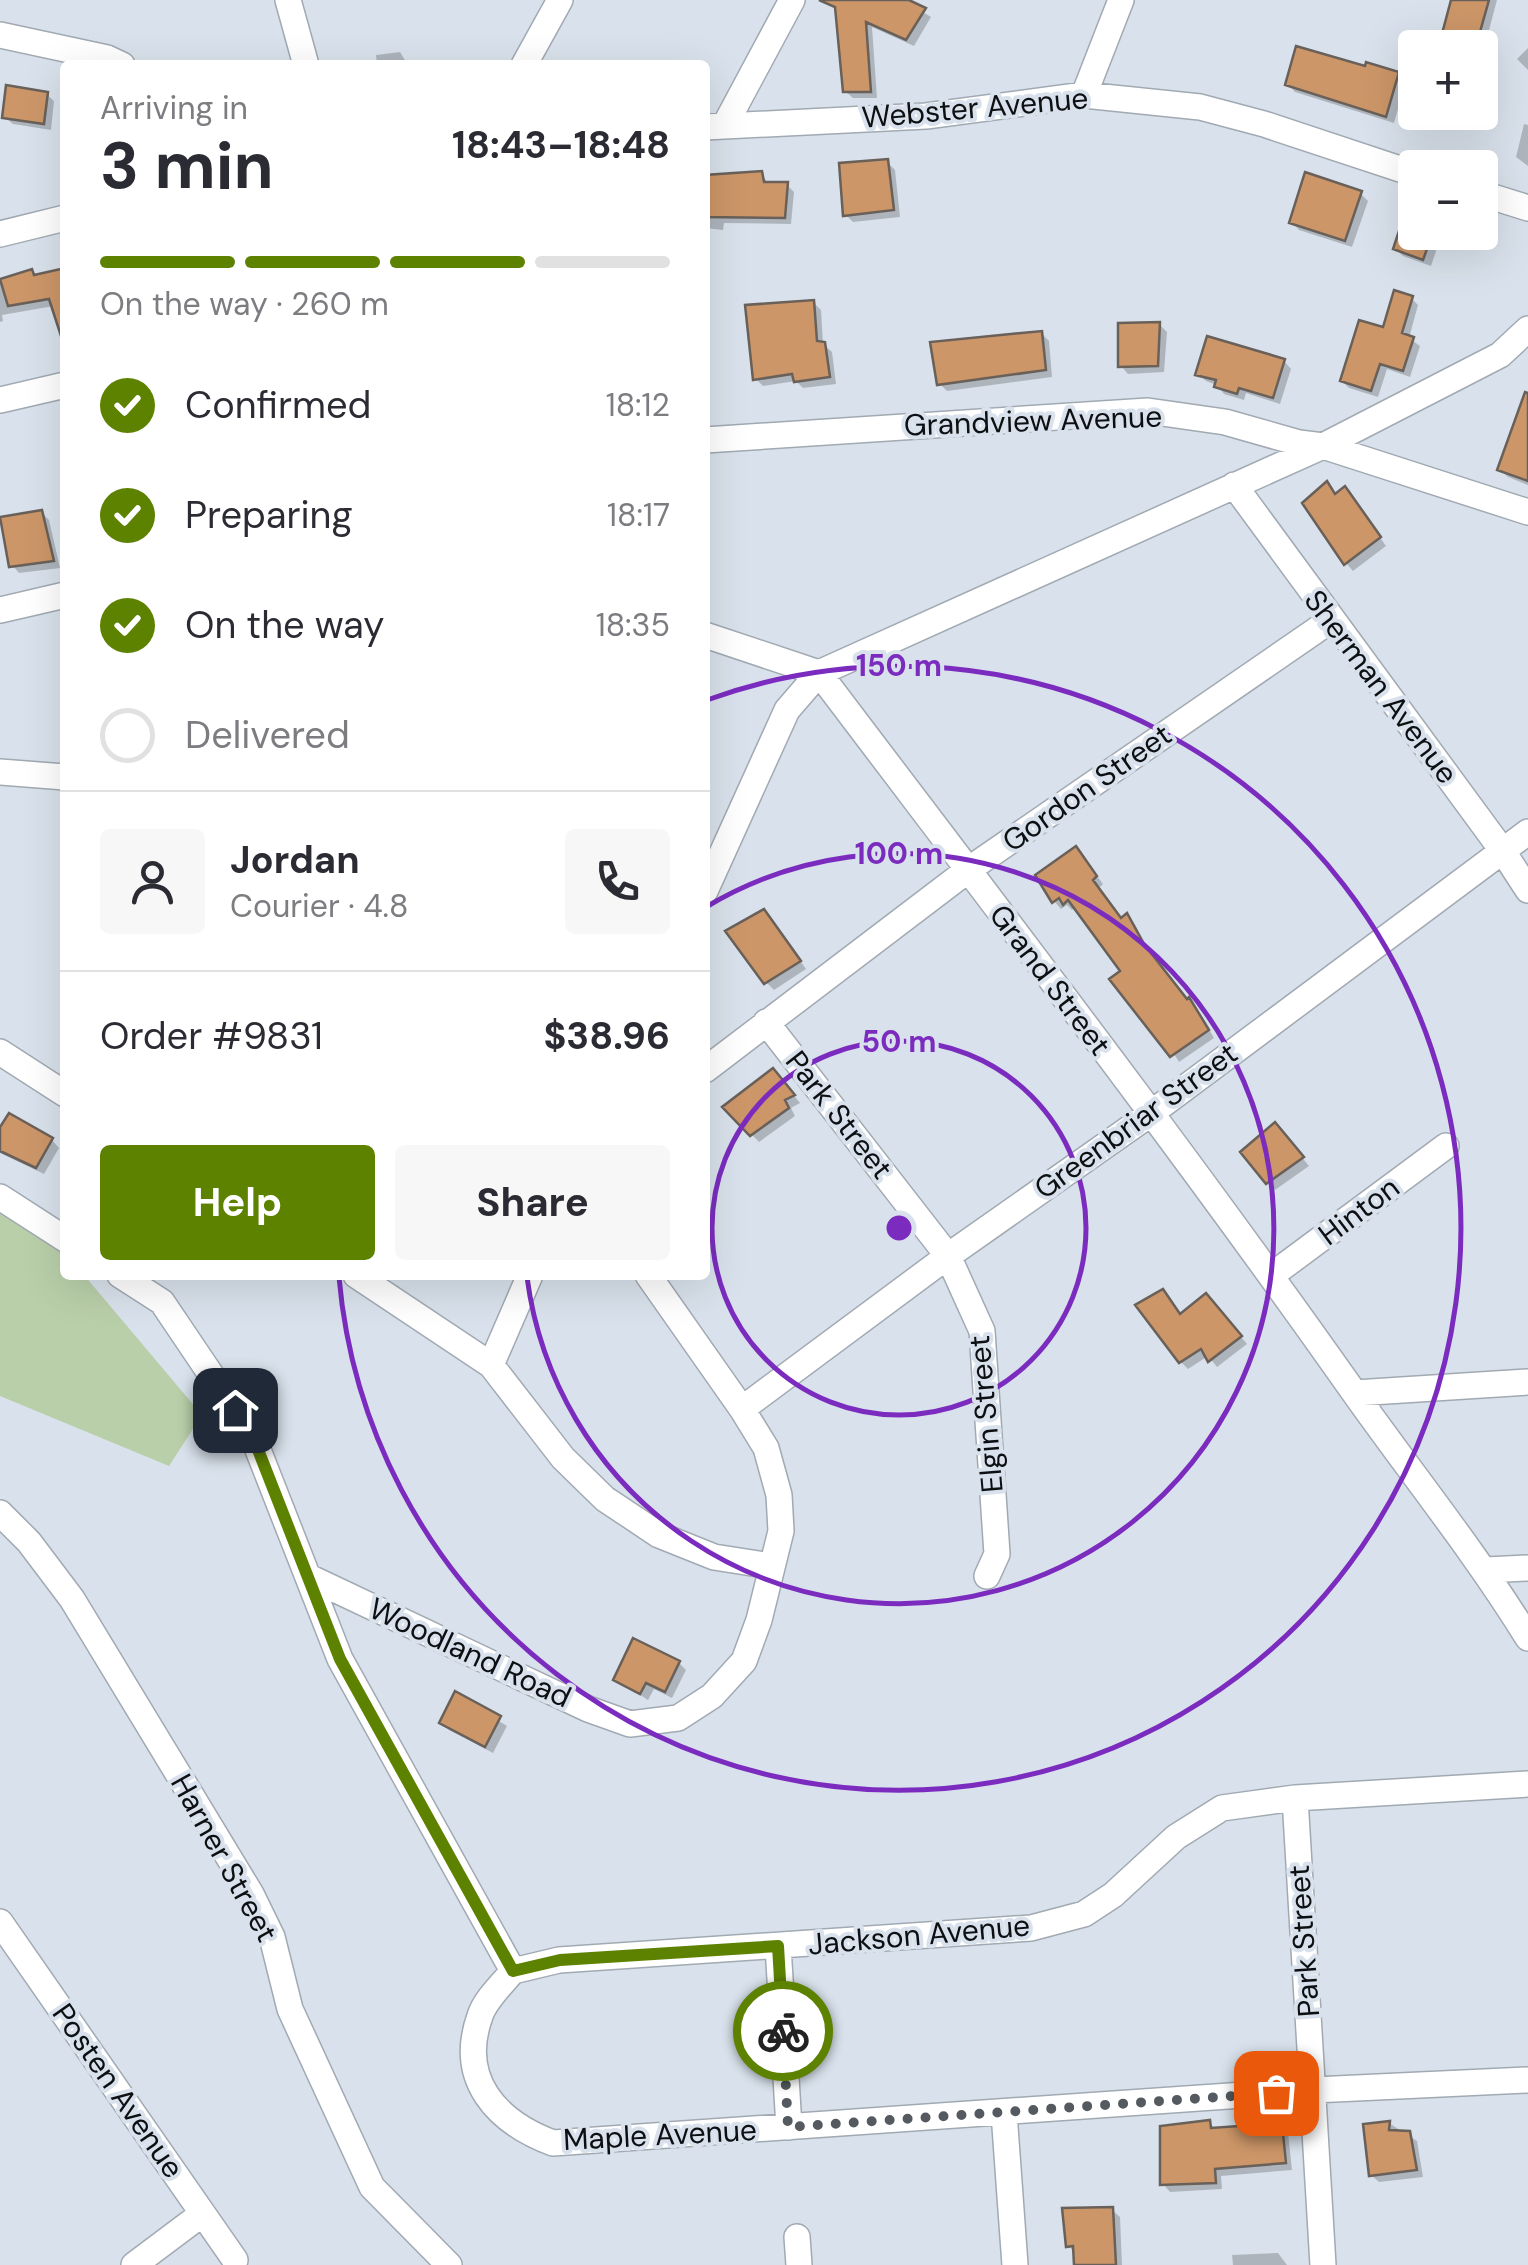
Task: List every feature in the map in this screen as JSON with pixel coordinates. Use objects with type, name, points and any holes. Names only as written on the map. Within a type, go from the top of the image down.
[{"type":"street","points":[[288,0],[305,60]]},
{"type":"street","points":[[527,60],[560,0]]},
{"type":"street","points":[[715,126],[792,0]]},
{"type":"street","points":[[1084,95],[1121,0]]},
{"type":"street","points":[[0,35],[111,60]]},
{"type":"street","name":"Webster Avenue","points":[[715,126],[926,116],[1084,95],[1200,107],[1398,168]]},
{"type":"street","points":[[1498,199],[1528,208]]},
{"type":"street","points":[[0,234],[60,219]]},
{"type":"street","points":[[710,880],[787,710],[820,673],[1323,446],[1485,364],[1528,329]]},
{"type":"street","points":[[0,400],[60,385]]},
{"type":"street","name":"Grandview Avenue","points":[[710,440],[1148,410],[1225,422],[1323,446],[1528,512]]},
{"type":"street","name":"Sherman Avenue","points":[[1234,485],[1528,890]]},
{"type":"street","points":[[0,610],[60,596]]},
{"type":"street","name":"Gordon Street","points":[[710,1066],[968,870],[1331,620]]},
{"type":"street","points":[[710,637],[820,673]]},
{"type":"street","name":"Grand Street","points":[[820,673],[1272,1275],[1354,1394],[1486,1570],[1528,1638]]},
{"type":"street","points":[[0,772],[60,777]]},
{"type":"street","name":"Greenbriar Street","points":[[742,1408],[1150,1114],[1528,832]]},
{"type":"street","name":"Park Street","points":[[766,1022],[948,1256]]},
{"type":"street","points":[[0,1052],[60,1091]]},
{"type":"street","name":"Hinton","points":[[1272,1275],[1446,1146]]},
{"type":"street","points":[[0,1197],[60,1236]]},
{"type":"street","name":"Elgin Street","points":[[948,1256],[982,1331],[997,1554],[986,1576]]},
{"type":"street","points":[[128,1280],[162,1302],[253,1437],[340,1659],[513,1971]]},
{"type":"street","points":[[364,1280],[491,1365],[564,1458],[606,1499],[658,1535],[714,1557],[772,1566],[781,1532],[779,1495],[766,1448],[652,1280]]},
{"type":"street","points":[[491,1365],[528,1280]]},
{"type":"street","points":[[1354,1394],[1528,1382]]},
{"type":"street","name":"Harner Street","points":[[0,1513],[29,1542],[72,1599],[251,1894],[272,1936],[290,2009],[372,2187],[449,2265]]},
{"type":"street","name":"Woodland Road","points":[[311,1578],[571,1701],[630,1724],[678,1718],[712,1696],[744,1660],[772,1566]]},
{"type":"street","points":[[1486,1570],[1528,1568]]},
{"type":"street","name":"Jackson Avenue","points":[[513,1971],[560,1960],[1031,1928],[1084,1914],[1113,1895],[1176,1838],[1222,1808],[1295,1798],[1528,1784]]},
{"type":"street","name":"Park Street","points":[[1295,1798],[1323,2265]]},
{"type":"street","name":"Posten Avenue","points":[[0,1922],[235,2260]]},
{"type":"street","points":[[778,1946],[788,2127]]},
{"type":"street","name":"Maple Avenue","points":[[513,1971],[480,2014],[475,2048],[477,2078],[499,2114],[526,2133],[553,2143],[1314,2090],[1528,2080]]},
{"type":"street","points":[[1004,2113],[1015,2265]]},
{"type":"street","points":[[134,2265],[202,2214]]},
{"type":"street","points":[[797,2237],[799,2265]]},
{"type":"green space","points":[[0,1214],[51,1236],[60,1247],[60,1280],[88,1280],[202,1415],[169,1466],[0,1396]]},
{"type":"building","points":[[819,0],[909,0],[926,8],[906,40],[866,22],[871,92],[843,92],[835,7]]},
{"type":"building","points":[[1451,0],[1489,0],[1481,30],[1443,30]]},
{"type":"building","points":[[1296,46],[1398,72],[1386,117],[1285,85]]},
{"type":"building","points":[[6,85],[48,92],[44,124],[2,118]]},
{"type":"building","points":[[888,159],[894,210],[843,216],[839,163]]},
{"type":"building","points":[[762,171],[764,182],[788,182],[785,218],[710,217],[710,175]]},
{"type":"building","points":[[1305,172],[1362,191],[1345,241],[1289,223]]},
{"type":"building","points":[[1398,234],[1398,250],[1427,250],[1423,260],[1393,249]]},
{"type":"building","points":[[32,269],[34,275],[60,269],[60,333],[49,299],[8,306],[0,279]]},
{"type":"building","points":[[1394,290],[1413,296],[1402,333],[1414,337],[1403,371],[1380,364],[1371,391],[1340,381],[1359,320],[1383,327]]},
{"type":"building","points":[[814,300],[817,341],[825,342],[830,377],[794,382],[792,374],[753,380],[745,305]]},
{"type":"building","points":[[1160,322],[1158,366],[1118,367],[1118,323]]},
{"type":"building","points":[[1042,331],[1046,370],[937,385],[930,342]]},
{"type":"building","points":[[1207,336],[1285,359],[1273,398],[1239,388],[1237,394],[1214,387],[1216,380],[1195,375]]},
{"type":"building","points":[[1525,392],[1528,393],[1528,481],[1497,470]]},
{"type":"building","points":[[1327,481],[1335,494],[1345,486],[1381,537],[1344,565],[1302,503]]},
{"type":"building","points":[[42,510],[54,561],[9,567],[0,517]]},
{"type":"building","points":[[1076,846],[1097,876],[1093,880],[1121,918],[1127,913],[1144,944],[1189,997],[1209,1030],[1170,1057],[1109,979],[1120,971],[1068,900],[1063,905],[1059,898],[1052,903],[1035,875]]},
{"type":"building","points":[[764,909],[801,961],[764,984],[725,931]]},
{"type":"building","points":[[773,1068],[795,1095],[785,1100],[789,1108],[750,1136],[722,1107]]},
{"type":"building","points":[[9,1113],[53,1138],[36,1168],[0,1151],[0,1127]]},
{"type":"building","points":[[1275,1122],[1304,1157],[1266,1184],[1240,1152]]},
{"type":"building","points":[[1163,1289],[1180,1314],[1206,1293],[1242,1336],[1208,1362],[1201,1349],[1179,1363],[1135,1305]]},
{"type":"building","points":[[633,1638],[680,1661],[665,1692],[646,1683],[640,1694],[613,1680]]},
{"type":"building","points":[[455,1691],[501,1716],[485,1747],[439,1723]]},
{"type":"building","points":[[1210,2120],[1211,2128],[1282,2123],[1286,2163],[1215,2169],[1216,2183],[1160,2185],[1160,2126]]},
{"type":"building","points":[[1390,2121],[1389,2130],[1410,2131],[1417,2170],[1369,2176],[1363,2124]]},
{"type":"building","points":[[1113,2207],[1116,2265],[1074,2265],[1073,2246],[1066,2247],[1062,2208]]},
{"type":"way so far","points":[[783,2031],[788,2127],[1276,2093]]},
{"type":"route","points":[[235,1410],[253,1437],[340,1659],[513,1971],[560,1960],[778,1946],[783,2031]]}]
